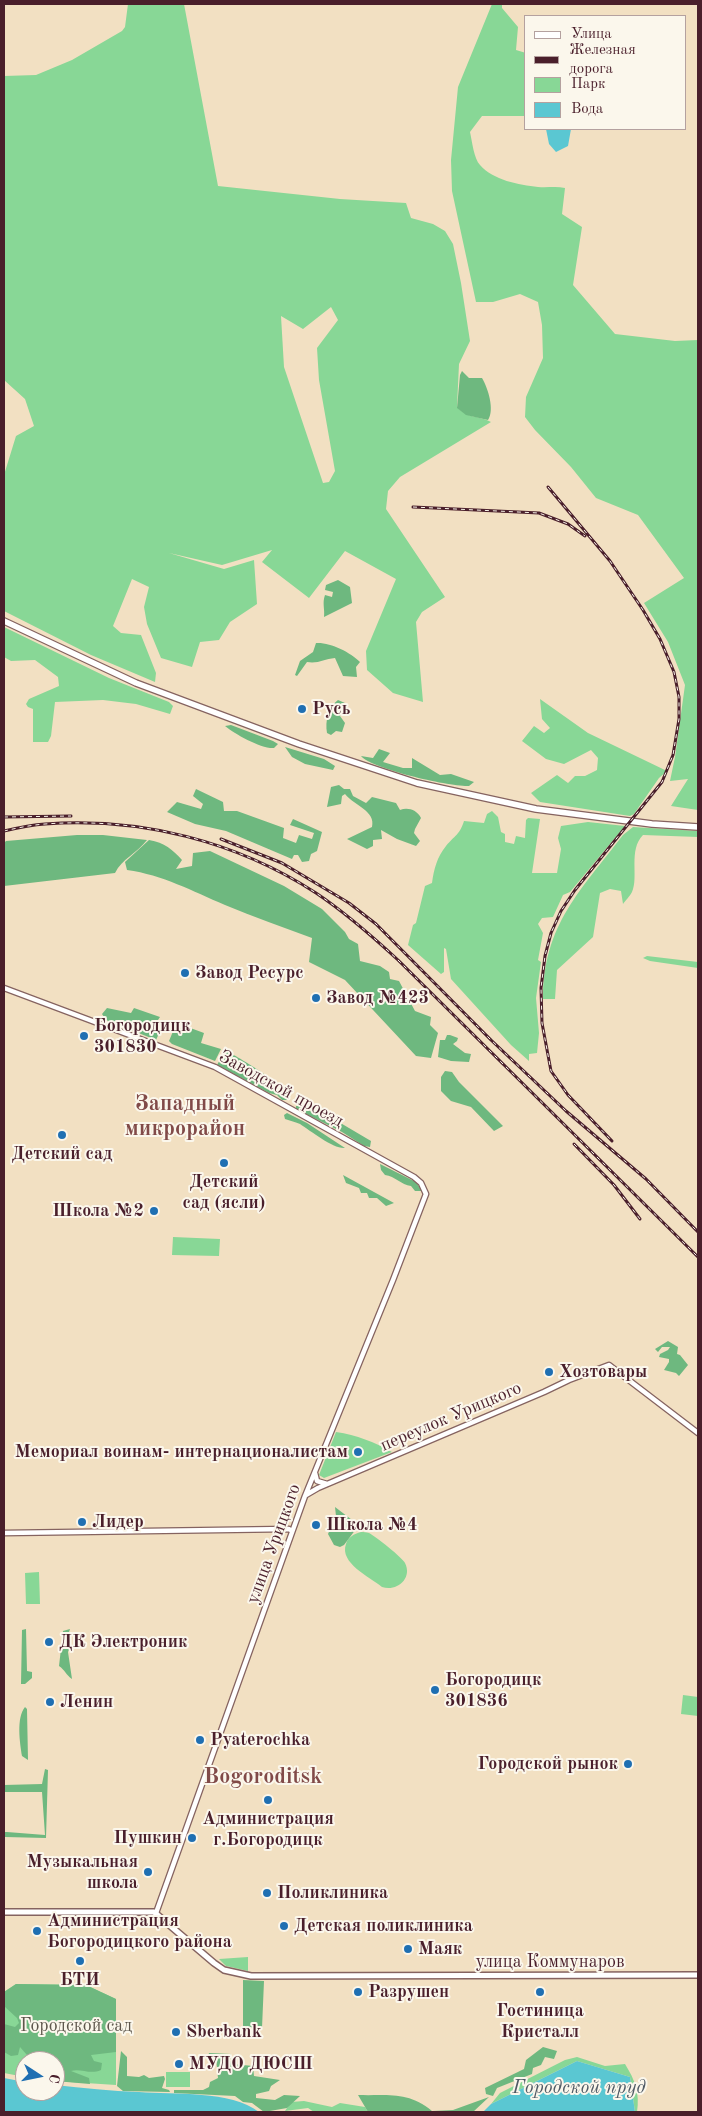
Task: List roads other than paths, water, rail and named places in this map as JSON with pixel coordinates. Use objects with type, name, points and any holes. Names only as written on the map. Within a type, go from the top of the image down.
[{"type":"main road","points":[[4,620],[136,683],[299,744],[417,783],[536,808],[652,824],[698,827]]},
{"type":"main road","points":[[4,1912],[156,1913]]},
{"type":"main road","name":"улица Коммунаров","points":[[156,1913],[224,1970],[251,1976],[698,1976]]},
{"type":"street","name":"Заводской проезд","points":[[4,988],[215,1067],[414,1177],[425,1189]]},
{"type":"street","name":"улица Урицкого","points":[[156,1913],[305,1496],[396,1272],[426,1194],[425,1189]]},
{"type":"street","name":"переулок Урицкого","points":[[305,1496],[569,1380],[610,1365],[698,1433]]},
{"type":"street","points":[[315,1473],[317,1481],[329,1484]]},
{"type":"street","points":[[4,1533],[289,1529],[292,1531]]},
{"type":"water","points":[[546,130],[571,130],[568,146],[556,152],[549,144]]},
{"type":"water","name":"Городской пруд","points":[[577,2061],[630,2077],[635,2112],[483,2112],[491,2104]]},
{"type":"water","points":[[4,2078],[15,2080],[15,2101],[65,2101],[65,2086],[218,2097],[247,2105],[259,2112],[4,2112]]},
{"type":"railway","points":[[548,487],[610,561],[643,610],[660,639],[674,672],[679,697],[679,719],[673,755],[662,782],[575,890],[561,911],[551,933],[545,956],[541,988],[542,1023],[551,1071],[568,1095],[612,1141]]},
{"type":"railway","points":[[413,507],[539,513],[568,524],[585,536]]},
{"type":"railway","points":[[4,817],[71,816]]},
{"type":"railway","points":[[4,831],[40,824],[81,823],[151,829],[186,836],[220,846],[253,859],[316,893],[358,925],[398,960],[698,1257]]},
{"type":"railway","points":[[221,839],[282,863],[349,903],[376,924],[491,1040],[566,1111],[646,1179],[698,1232]]},
{"type":"railway","points":[[574,1144],[614,1185],[640,1219]]},
{"type":"place","name":"Русь","points":[[302,709]]},
{"type":"place","name":"Завод Ресурс","points":[[185,973]]},
{"type":"place","name":"Завод №423","points":[[316,998]]},
{"type":"place","name":"Богородицк 301830","points":[[84,1036]]},
{"type":"place","name":"Детский сад","points":[[62,1135]]},
{"type":"place","name":"Детский сад (ясли)","points":[[224,1163]]},
{"type":"place","name":"Школа №2","points":[[154,1211]]},
{"type":"place","name":"Хозтовары","points":[[549,1372]]},
{"type":"place","name":"Мемориал воинам- интернационалистам","points":[[358,1452]]},
{"type":"place","name":"Лидер","points":[[82,1522]]},
{"type":"place","name":"Школа №4","points":[[316,1525]]},
{"type":"place","name":"ДК Электроник","points":[[49,1642]]},
{"type":"place","name":"Богородицк 301836","points":[[435,1690]]},
{"type":"place","name":"Ленин","points":[[50,1702]]},
{"type":"place","name":"Pyaterochka","points":[[200,1740]]},
{"type":"place","name":"Городской рынок","points":[[628,1764]]},
{"type":"place","name":"Администрация г.Богородицк","points":[[268,1800]]},
{"type":"place","name":"Пушкин","points":[[192,1838]]},
{"type":"place","name":"Музыкальная школа","points":[[148,1872]]},
{"type":"place","name":"Поликлиника","points":[[267,1893]]},
{"type":"place","name":"Детская поликлиника","points":[[284,1926]]},
{"type":"place","name":"Администрация Богородицкого района","points":[[37,1931]]},
{"type":"place","name":"Маяк","points":[[408,1949]]},
{"type":"place","name":"БТИ","points":[[80,1961]]},
{"type":"place","name":"Разрушен","points":[[358,1992]]},
{"type":"place","name":"Гостиница Кристалл","points":[[540,1992]]},
{"type":"place","name":"Sberbank","points":[[176,2032]]},
{"type":"place","name":"МУДО ДЮСШ","points":[[179,2064]]},
{"type":"district","name":"Западный микрорайон","points":[[185,1116]]},
{"type":"district","name":"Bogoroditsk","points":[[263,1777]]},
{"type":"park label","name":"Городской сад","points":[[76,2026]]}]
